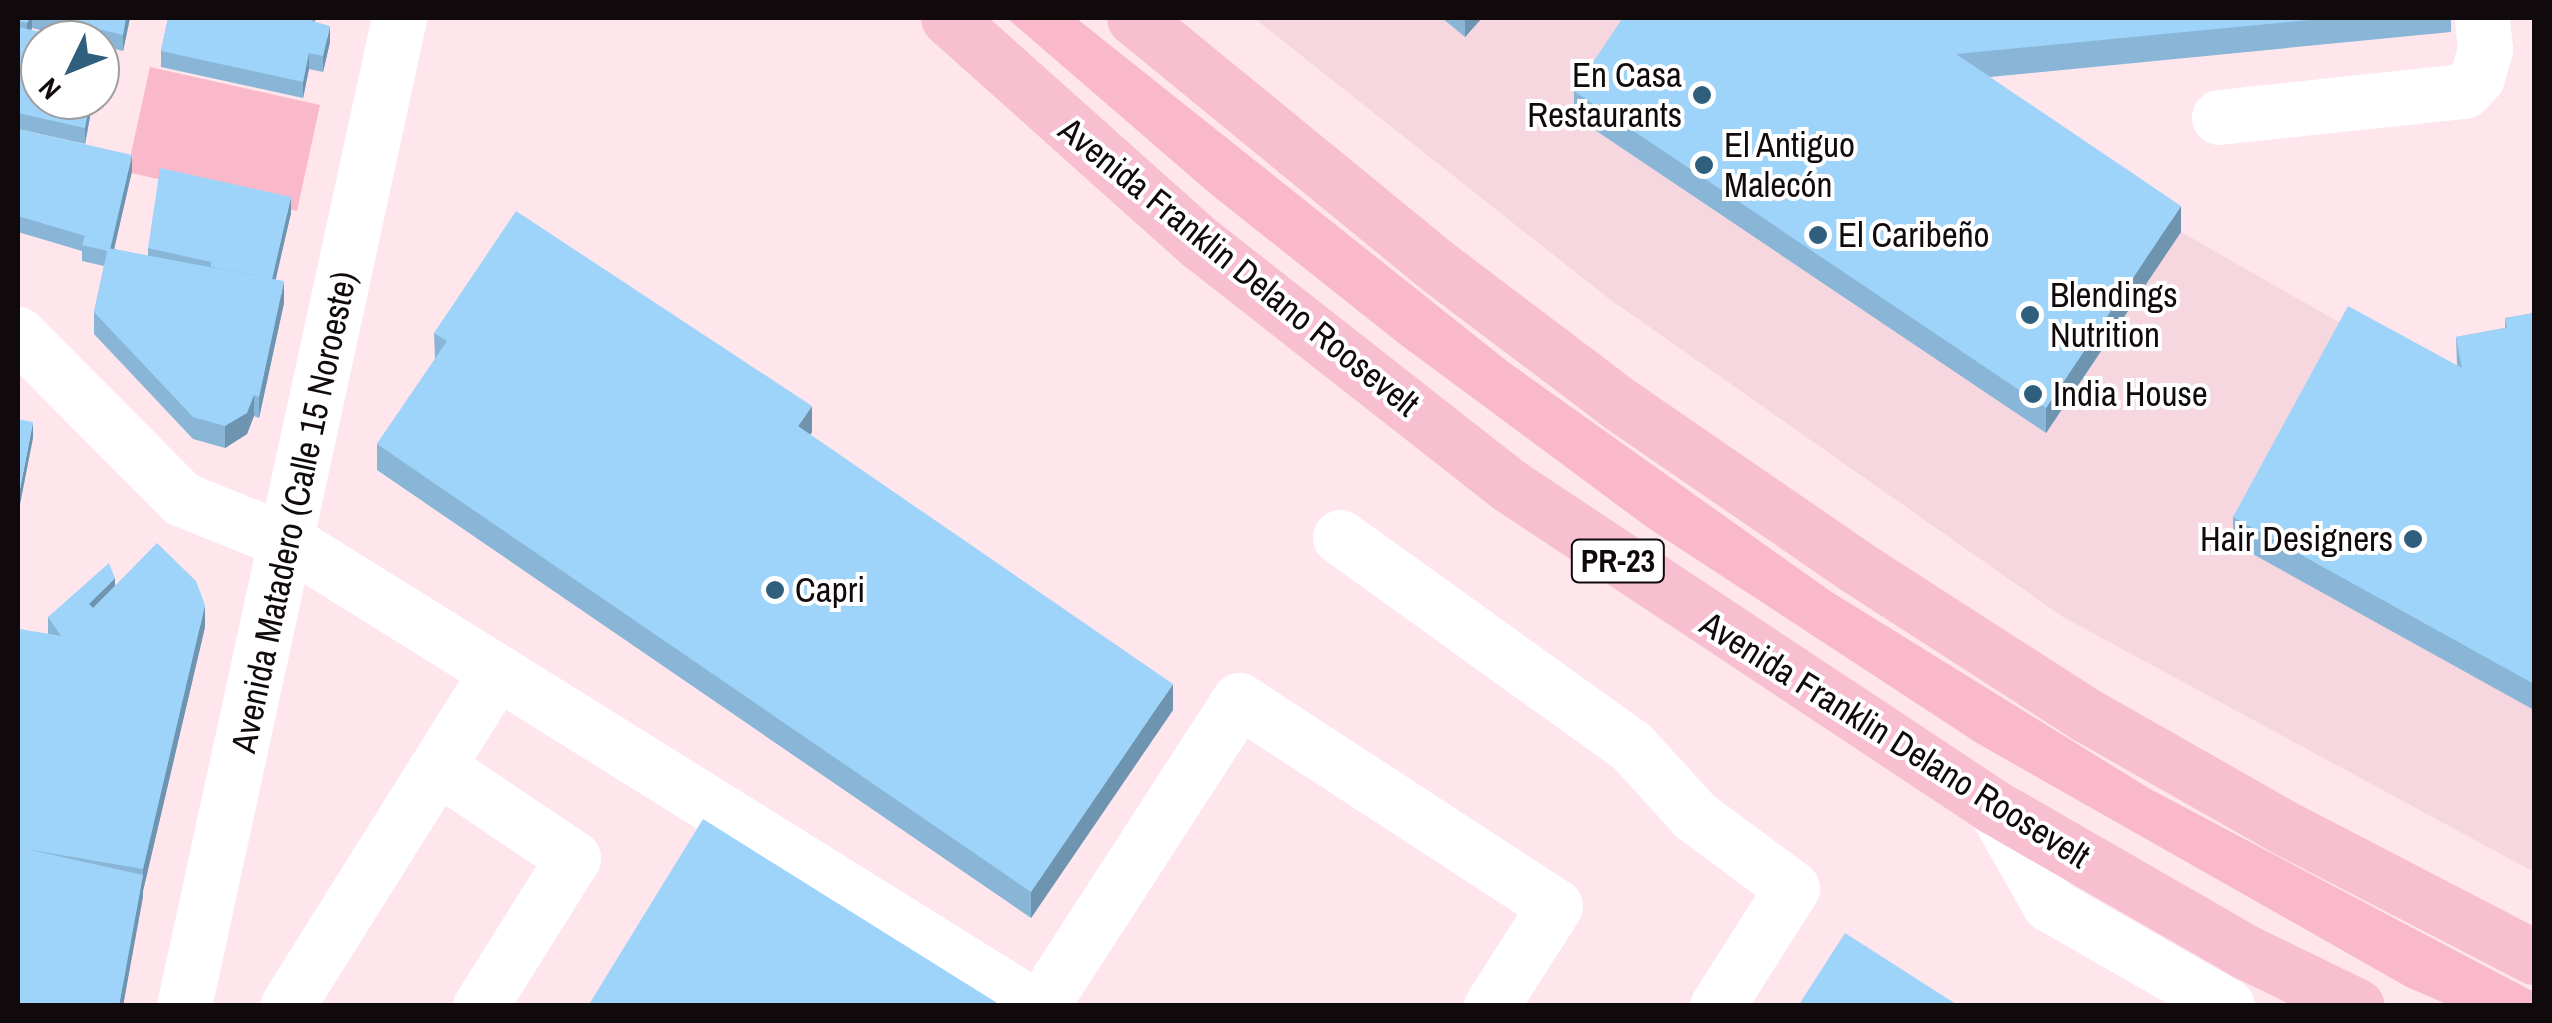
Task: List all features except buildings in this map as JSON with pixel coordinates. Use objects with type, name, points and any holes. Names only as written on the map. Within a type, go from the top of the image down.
[{"type":"main road","name":"Avenida Franklin Delano Roosevelt","points":[[948,18],[1200,243],[1510,486],[1801,685],[1994,807],[2246,952],[2357,1006]]},
{"type":"main road","points":[[1134,18],[1456,280],[1618,403],[1858,568],[2088,716],[2289,830],[2534,957]]},
{"type":"street","name":"Avenida Matadero (Calle 15 Noroeste)","points":[[184,1006],[290,542],[399,18]]},
{"type":"street","points":[[2219,117],[2464,91],[2477,78],[2485,49],[2482,18]]},
{"type":"street","points":[[18,334],[182,498],[290,542],[1038,1006],[1239,700],[1555,906],[1492,1006]]},
{"type":"street","points":[[1340,537],[1631,746],[1695,816],[1792,888],[1717,1006]]},
{"type":"street","points":[[287,1006],[497,671]]},
{"type":"street","points":[[438,767],[573,858],[480,1006]]},
{"type":"street","points":[[1994,807],[2048,904],[2227,1006]]},
{"type":"shaded area","points":[[1007,18],[1076,18],[1508,362],[1830,591],[2150,789],[2534,992],[2534,1005],[2449,1005],[2407,987],[1977,743],[1647,527],[1400,344],[1211,194]]},
{"type":"shaded area","points":[[1254,18],[1863,18],[2181,232],[2534,434],[2534,872],[2063,617],[1608,298]]},
{"type":"shaded area","points":[[150,67],[320,105],[297,211],[127,172]]},
{"type":"place","name":"En Casa Restaurants","points":[[1702,95]]},
{"type":"place","name":"El Antiguo Malecón","points":[[1704,165]]},
{"type":"place","name":"El Caribeño","points":[[1818,235]]},
{"type":"place","name":"Blendings Nutrition","points":[[2030,315]]},
{"type":"place","name":"India House","points":[[2033,394]]},
{"type":"place","name":"Hair Designers","points":[[2413,539]]},
{"type":"place","name":"Capri","points":[[775,590]]}]
